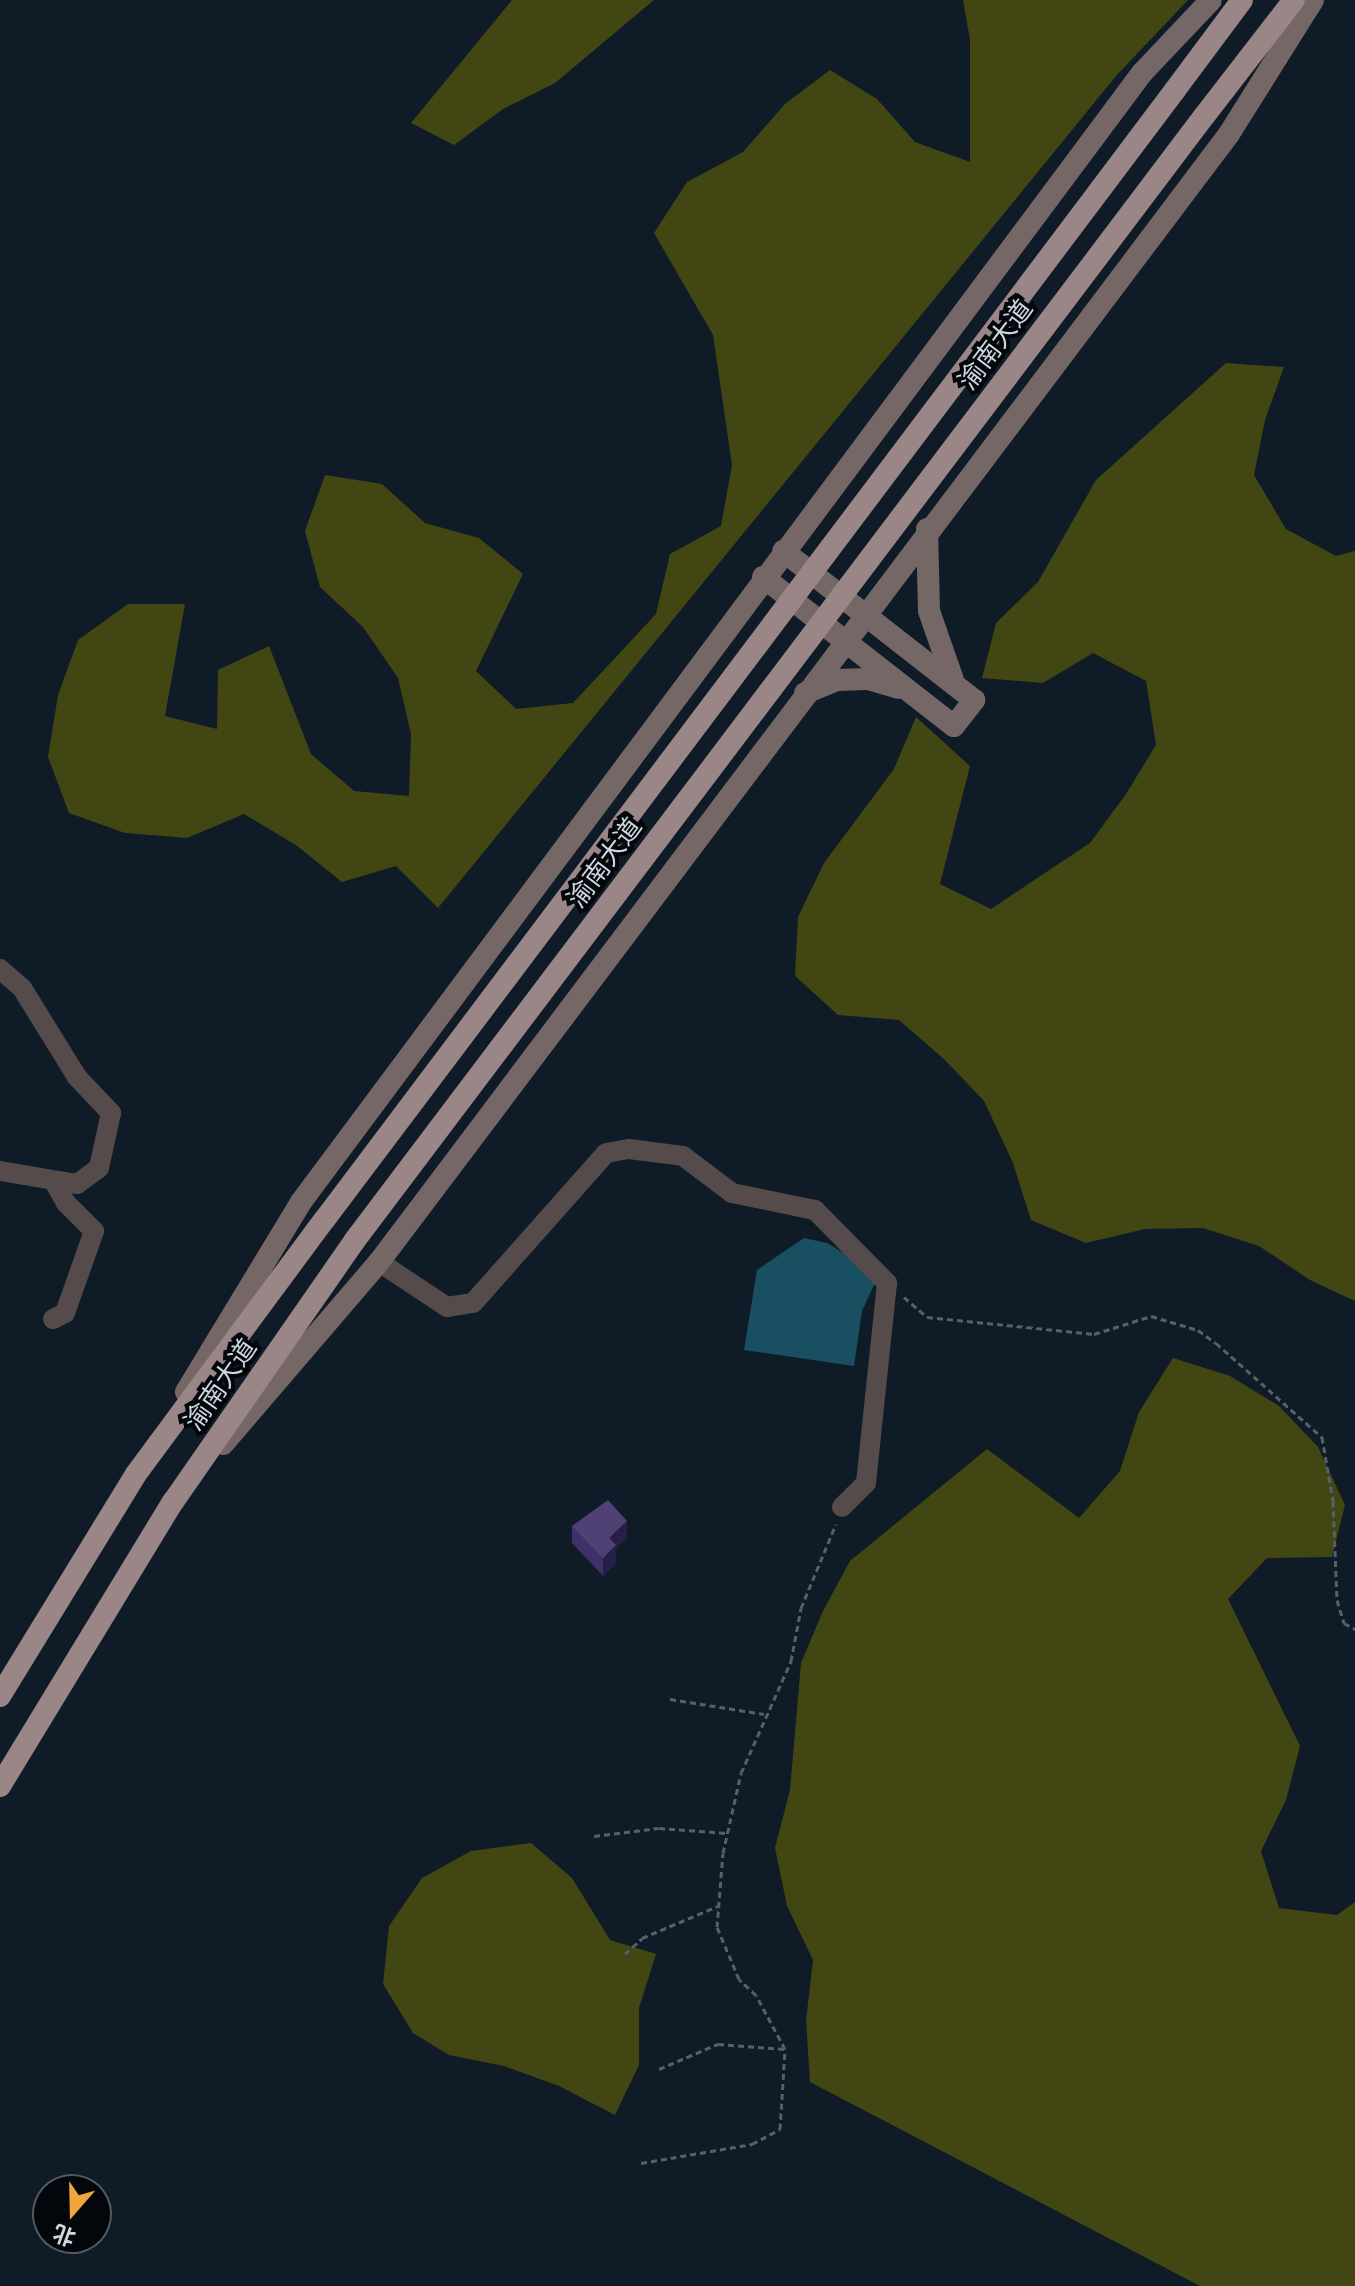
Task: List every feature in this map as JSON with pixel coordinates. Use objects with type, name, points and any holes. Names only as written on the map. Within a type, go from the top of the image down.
[{"type":"highway","name":"渝南大道","points":[[0,1696],[136,1474],[1242,0]]},
{"type":"highway","name":"渝南大道","points":[[0,1786],[173,1502],[355,1240],[1294,0]]},
{"type":"main road","points":[[136,1474],[301,1202],[763,577],[1142,73],[1211,0]]},
{"type":"main road","points":[[173,1502],[379,1262],[844,639],[1229,134],[1313,0]]},
{"type":"main road","points":[[927,529],[929,611],[955,685]]},
{"type":"main road","points":[[763,577],[954,726],[974,700],[783,551]]},
{"type":"main road","points":[[804,693],[837,680],[868,679],[912,692]]},
{"type":"street","points":[[0,969],[22,988],[77,1077],[111,1113],[99,1168],[77,1184],[0,1171]]},
{"type":"street","points":[[379,1262],[447,1307],[473,1303],[606,1153],[629,1149],[683,1156],[732,1193],[815,1210],[887,1283],[866,1483],[842,1507]]},
{"type":"street","points":[[53,1319],[65,1313],[94,1231],[66,1203],[54,1181]]},
{"type":"path","points":[[887,1283],[927,1317],[1094,1334],[1151,1316],[1198,1330],[1216,1343],[1322,1437],[1333,1501],[1337,1600],[1344,1623],[1355,1629]]},
{"type":"path","points":[[641,2163],[752,2144],[780,2129],[785,2049],[756,1995],[739,1979],[717,1927],[718,1906],[727,1833],[741,1773],[764,1714],[791,1661],[801,1608],[842,1507]]},
{"type":"path","points":[[670,1699],[764,1714]]},
{"type":"path","points":[[594,1836],[659,1828],[727,1833]]},
{"type":"path","points":[[625,1954],[642,1938],[718,1906]]},
{"type":"path","points":[[659,2069],[718,2044],[785,2049]]},
{"type":"green space","points":[[512,0],[654,0],[555,83],[503,109],[454,145],[411,123]]},
{"type":"green space","points":[[963,0],[1188,0],[1116,76],[438,908],[396,866],[342,882],[296,845],[244,814],[187,838],[125,833],[69,813],[48,757],[58,695],[78,640],[128,604],[185,604],[165,716],[217,729],[218,670],[269,646],[311,754],[354,791],[409,796],[411,734],[398,678],[363,627],[320,587],[305,531],[325,475],[382,484],[425,523],[479,538],[523,574],[476,671],[516,709],[573,703],[656,614],[670,554],[721,526],[732,465],[713,335],[654,233],[687,182],[743,152],[785,104],[830,70],[877,99],[915,142],[970,162],[970,40]]},
{"type":"green space","points":[[1226,363],[1284,367],[1265,420],[1254,475],[1286,529],[1336,556],[1355,551],[1355,1301],[1310,1280],[1259,1246],[1203,1228],[1145,1229],[1086,1243],[1031,1220],[1013,1163],[984,1101],[945,1060],[899,1020],[838,1015],[795,976],[798,917],[824,863],[894,769],[916,717],[970,766],[940,884],[991,909],[1090,843],[1126,794],[1156,745],[1146,681],[1093,653],[1043,683],[982,678],[996,623],[1038,582],[1096,480]]},
{"type":"green space","points":[[1173,1358],[1230,1376],[1279,1406],[1318,1447],[1345,1505],[1332,1557],[1267,1558],[1228,1599],[1300,1746],[1286,1800],[1261,1851],[1279,1908],[1337,1915],[1355,1902],[1355,2286],[1200,2286],[810,2082],[806,2021],[813,1960],[787,1906],[775,1848],[790,1790],[801,1663],[823,1611],[850,1561],[987,1449],[1079,1518],[1120,1471],[1139,1412]]},
{"type":"green space","points":[[531,1843],[572,1878],[610,1940],[656,1954],[639,2008],[639,2065],[615,2115],[559,2086],[504,2066],[449,2055],[413,2033],[383,1984],[389,1926],[422,1878],[471,1851]]},
{"type":"water","points":[[804,1238],[827,1243],[870,1269],[875,1283],[862,1311],[854,1366],[744,1350],[757,1270]]},
{"type":"building","points":[[608,1500],[627,1521],[609,1538],[616,1545],[603,1558],[572,1526]]}]
